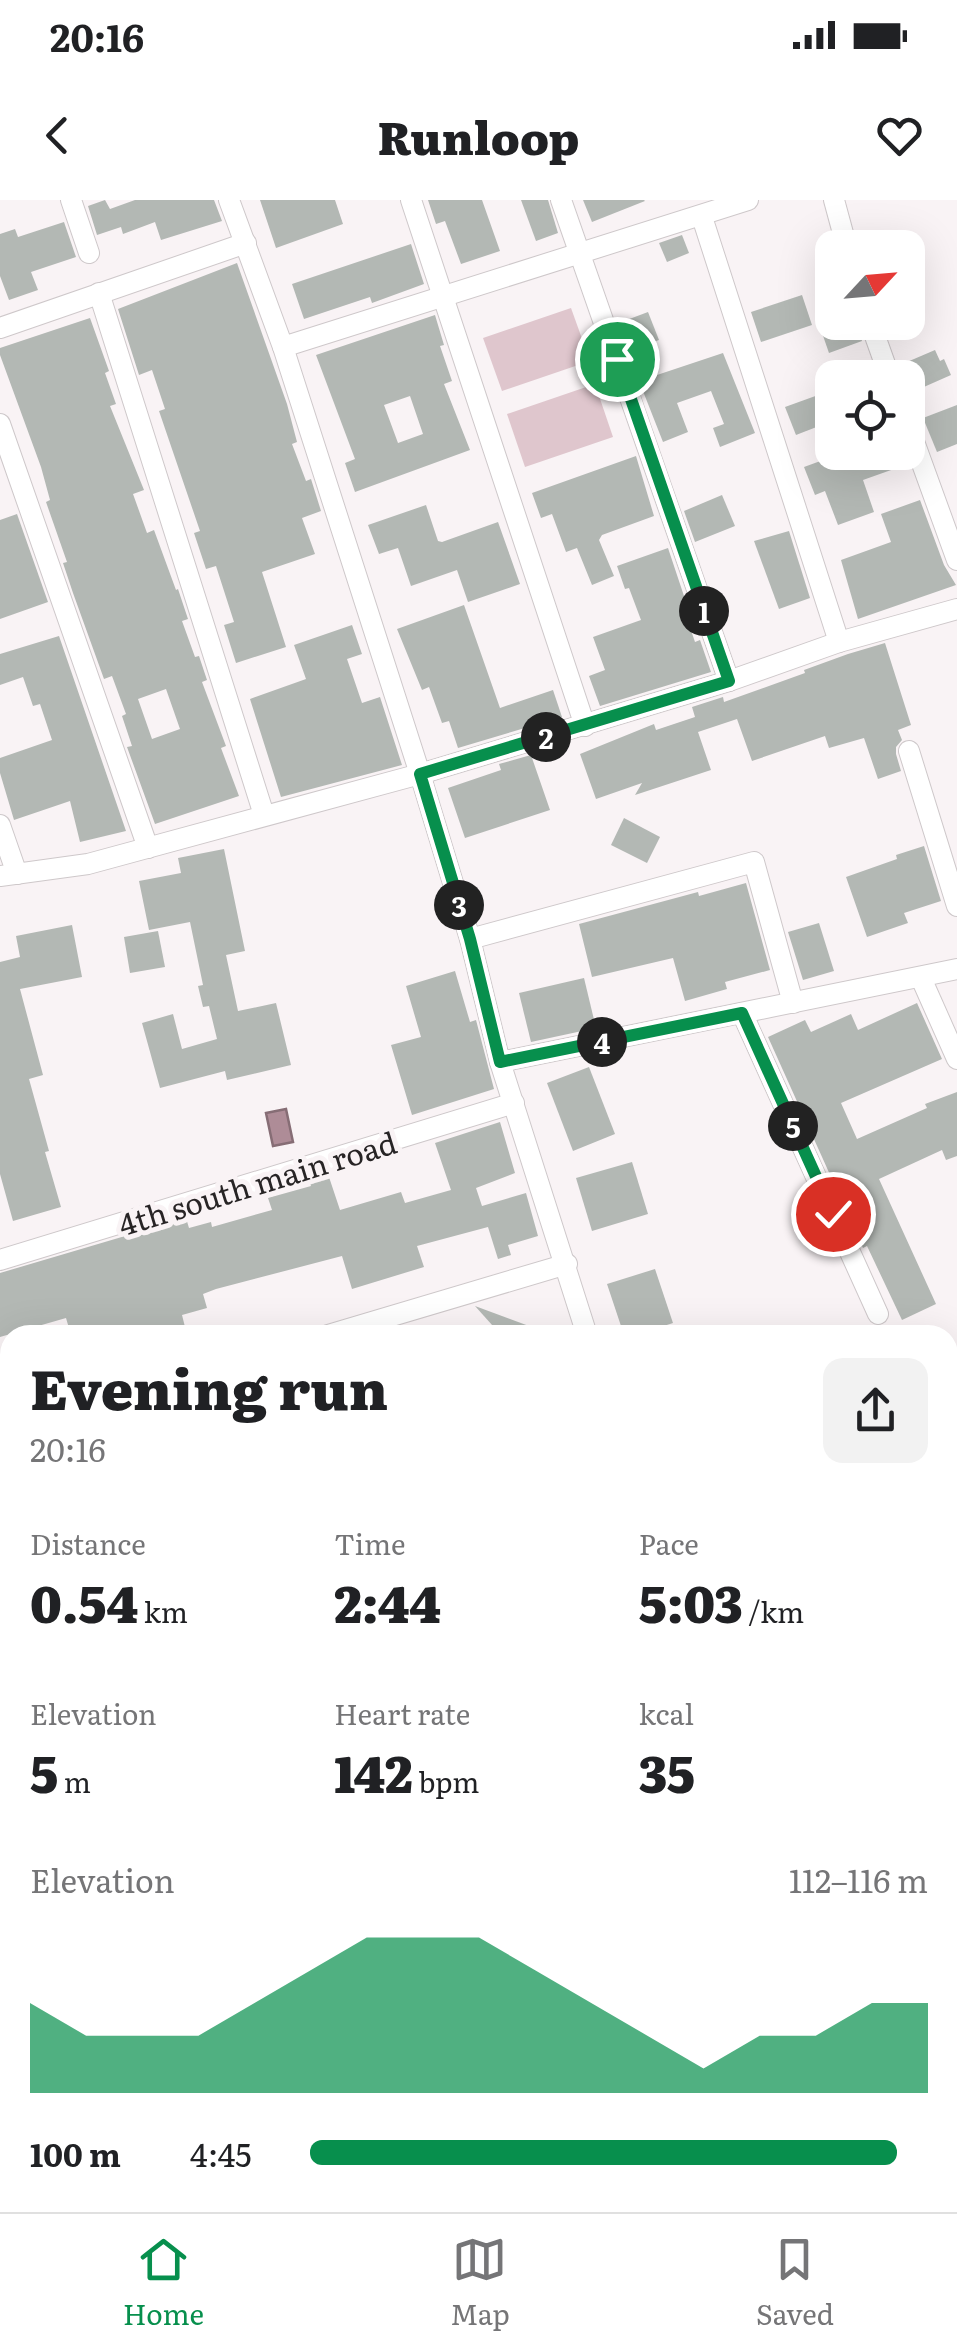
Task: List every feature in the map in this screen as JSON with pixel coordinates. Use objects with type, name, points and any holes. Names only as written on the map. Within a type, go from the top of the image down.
[{"type":"street","points":[[71,200],[89,253]]},
{"type":"street","points":[[229,200],[283,348],[420,774],[470,939],[500,1062],[584,1325]]},
{"type":"street","points":[[411,200],[585,726]]},
{"type":"street","points":[[561,200],[729,681]]},
{"type":"street","points":[[283,348],[748,200]]},
{"type":"street","points":[[834,200],[843,230]]},
{"type":"street","points":[[702,217],[839,642]]},
{"type":"street","points":[[0,328],[246,243]]},
{"type":"street","points":[[99,293],[264,815]]},
{"type":"street","points":[[0,424],[148,848]]},
{"type":"street","points":[[924,470],[957,560]]},
{"type":"street","points":[[0,824],[8,875],[88,864],[585,726],[839,642],[957,609]]},
{"type":"street","points":[[909,751],[957,906]]},
{"type":"street","points":[[470,939],[754,862],[793,1003]]},
{"type":"street","points":[[500,1062],[957,970]]},
{"type":"street","points":[[921,978],[957,1058]]},
{"type":"street","points":[[742,1013],[878,1314]]},
{"type":"street","name":"4th south main road","points":[[0,1260],[514,1104]]},
{"type":"street","points":[[362,1325],[567,1264]]},
{"type":"shaded area","points":[[571,308],[590,361],[502,391],[483,338]]},
{"type":"shaded area","points":[[595,384],[613,437],[525,467],[507,414]]},
{"type":"shaded area","points":[[286,1109],[293,1142],[273,1146],[266,1113]]},
{"type":"building","points":[[105,200],[110,209],[135,200],[214,200],[222,221],[161,240],[155,222],[123,234],[121,227],[97,235],[88,206]]},
{"type":"building","points":[[260,200],[335,200],[343,224],[276,248]]},
{"type":"building","points":[[428,200],[482,200],[500,251],[461,264],[445,221],[436,224]]},
{"type":"building","points":[[521,200],[548,200],[558,233],[536,241]]},
{"type":"building","points":[[583,200],[644,200],[645,201],[592,222]]},
{"type":"building","points":[[64,222],[76,257],[31,272],[38,290],[9,300],[0,276],[0,234],[15,229],[18,237]]},
{"type":"building","points":[[682,235],[689,253],[667,262],[659,243]]},
{"type":"building","points":[[411,244],[424,284],[372,303],[370,297],[304,319],[292,284]]},
{"type":"building","points":[[237,263],[287,404],[297,442],[292,444],[306,481],[311,479],[321,511],[302,518],[315,554],[262,572],[286,647],[236,663],[224,625],[234,622],[216,566],[206,569],[194,533],[200,531],[159,411],[165,409],[152,370],[139,375],[118,309]]},
{"type":"building","points":[[802,295],[812,325],[761,342],[751,312]]},
{"type":"building","points":[[648,312],[659,340],[634,349],[624,321]]},
{"type":"building","points":[[435,315],[452,381],[444,384],[470,450],[355,492],[345,463],[355,459],[316,355]],"holes":[[[410,396],[423,434],[398,443],[384,405]]]},
{"type":"building","points":[[90,318],[109,371],[105,373],[116,404],[110,406],[144,490],[133,494],[147,533],[154,530],[178,589],[188,619],[182,621],[207,680],[202,682],[226,746],[221,748],[239,796],[155,824],[127,747],[132,746],[122,716],[126,714],[112,676],[104,679],[63,563],[67,562],[46,502],[50,500],[41,467],[0,348]],"holes":[[[166,689],[180,729],[152,739],[138,699]]]},
{"type":"building","points":[[824,340],[862,340],[862,341],[829,353]]},
{"type":"building","points":[[935,350],[951,375],[925,386],[925,360],[912,360]]},
{"type":"building","points":[[723,353],[755,433],[720,447],[713,428],[724,424],[711,391],[677,403],[688,432],[663,442],[639,381]]},
{"type":"building","points":[[815,396],[815,428],[796,435],[785,407]]},
{"type":"building","points":[[957,405],[957,444],[937,452],[925,417]]},
{"type":"building","points":[[636,456],[654,516],[602,535],[599,540],[614,576],[592,585],[577,548],[566,552],[552,514],[541,518],[532,493]]},
{"type":"building","points":[[815,463],[815,470],[891,470],[863,480],[874,512],[838,525],[825,491],[815,495],[804,467]]},
{"type":"building","points":[[722,495],[735,526],[695,542],[684,511]]},
{"type":"building","points":[[920,500],[944,565],[956,585],[858,619],[841,560],[891,542],[881,514]]},
{"type":"building","points":[[426,505],[438,541],[442,542],[498,522],[520,584],[468,602],[457,570],[411,586],[398,548],[379,554],[368,525]]},
{"type":"building","points":[[17,514],[48,602],[0,619],[0,520]]},
{"type":"building","points":[[789,531],[810,598],[779,609],[754,541]]},
{"type":"building","points":[[668,548],[695,642],[700,640],[711,672],[600,706],[589,676],[605,670],[593,637],[641,620],[617,566]]},
{"type":"building","points":[[464,605],[500,708],[553,690],[562,717],[458,748],[449,721],[442,723],[429,687],[422,690],[397,629]]},
{"type":"building","points":[[352,625],[362,654],[347,659],[362,703],[380,697],[402,765],[281,797],[250,699],[306,679],[294,645]]},
{"type":"building","points":[[59,636],[126,831],[80,842],[70,801],[14,820],[0,773],[0,758],[52,740],[40,704],[33,706],[23,677],[0,685],[0,654]]},
{"type":"building","points":[[885,643],[911,725],[898,730],[902,740],[896,754],[901,771],[878,779],[864,738],[829,748],[825,736],[752,761],[737,719],[698,732],[711,770],[635,795],[642,783],[596,799],[580,754],[654,724],[656,730],[695,717],[692,707],[723,697],[724,702]]},
{"type":"building","points":[[531,755],[550,810],[465,838],[448,788],[501,770],[499,764]]},
{"type":"building","points":[[624,818],[660,837],[647,863],[611,845]]},
{"type":"building","points":[[924,846],[941,901],[904,913],[908,923],[867,937],[846,877]]},
{"type":"building","points":[[224,849],[245,951],[226,955],[238,1011],[276,1003],[291,1065],[227,1080],[225,1071],[160,1088],[142,1023],[173,1014],[182,1049],[217,1039],[209,1006],[203,1007],[198,986],[203,985],[190,922],[149,930],[139,881],[181,873],[178,858]]},
{"type":"building","points":[[746,883],[770,970],[725,982],[727,989],[685,1001],[673,958],[592,977],[579,924]]},
{"type":"building","points":[[819,923],[834,971],[803,980],[788,932]]},
{"type":"building","points":[[72,925],[82,977],[20,989],[43,1075],[29,1079],[61,1207],[13,1221],[0,1174],[0,962],[20,957],[16,936]]},
{"type":"building","points":[[158,931],[165,967],[130,973],[124,937]]},
{"type":"building","points":[[455,971],[470,1022],[476,1020],[494,1089],[412,1115],[391,1045],[421,1037],[406,986]]},
{"type":"building","points":[[584,978],[596,1028],[531,1042],[519,993]]},
{"type":"building","points":[[917,1003],[942,1059],[841,1103],[857,1139],[957,1092],[957,1156],[946,1160],[942,1150],[879,1179],[936,1304],[902,1320],[867,1246],[863,1248],[768,1037],[805,1020],[811,1032],[851,1014],[858,1030]]},
{"type":"building","points":[[589,1067],[615,1134],[573,1151],[547,1083]]},
{"type":"building","points":[[500,1122],[515,1173],[476,1188],[482,1206],[526,1193],[538,1236],[508,1245],[511,1255],[498,1259],[488,1227],[417,1246],[424,1267],[352,1289],[342,1256],[203,1294],[207,1308],[182,1315],[184,1325],[68,1325],[66,1318],[42,1325],[0,1325],[0,1273],[186,1218],[189,1228],[211,1222],[212,1227],[272,1210],[268,1198],[311,1186],[309,1180],[328,1174],[340,1210],[401,1192],[405,1203],[451,1190],[435,1143]]},
{"type":"building","points":[[632,1162],[648,1214],[592,1231],[576,1178]]},
{"type":"building","points":[[655,1269],[673,1323],[621,1325],[607,1284]]},
{"type":"building","points":[[475,1306],[526,1325],[492,1325]]},
{"type":"route","points":[[617,359],[729,681],[420,774],[470,939],[500,1062],[742,1013],[833,1214]]}]
